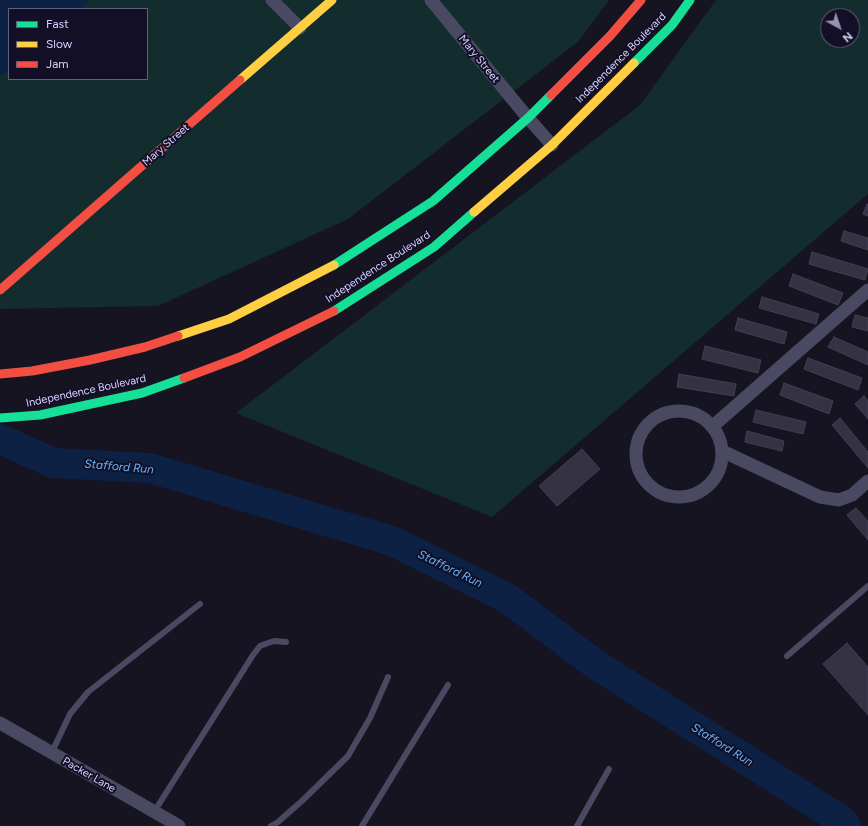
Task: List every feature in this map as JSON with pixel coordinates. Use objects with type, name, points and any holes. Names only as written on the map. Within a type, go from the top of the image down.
[{"type":"main road","name":"Mary Street","points":[[0,290],[332,0]]},
{"type":"main road","points":[[0,374],[90,360],[145,347],[230,319],[321,272],[433,201],[528,118],[610,36],[641,0]]},
{"type":"main road","name":"Independence Boulevard","points":[[0,418],[40,415],[142,393],[240,357],[335,311],[434,247],[552,145],[672,25],[690,0]]},
{"type":"street","points":[[272,0],[300,28]]},
{"type":"street","name":"Mary Street","points":[[431,0],[552,145]]},
{"type":"street","points":[[713,426],[868,290]]},
{"type":"street","points":[[672,411],[694,412],[713,426],[722,446],[722,451],[721,469],[707,488],[687,497],[664,496],[645,482],[635,462],[638,439],[651,420],[672,411]]},
{"type":"street","points":[[722,451],[820,497],[839,500],[852,495],[868,482]]},
{"type":"street","name":"Packer Lane","points":[[0,723],[179,826]]},
{"type":"lane","points":[[787,656],[868,586]]},
{"type":"lane","points":[[52,754],[70,714],[88,692],[200,604]]},
{"type":"lane","points":[[154,812],[253,654],[260,646],[268,643],[274,641],[286,642]]},
{"type":"lane","points":[[271,826],[280,824],[348,756],[370,718],[388,677]]},
{"type":"lane","points":[[362,826],[448,685]]},
{"type":"lane","points":[[576,826],[609,768]]},
{"type":"green space","points":[[0,0],[609,0],[579,41],[348,219],[158,306],[0,309]]},
{"type":"green space","points":[[716,0],[868,0],[868,194],[492,517],[236,413],[640,105]]},
{"type":"water","points":[[0,0],[90,0],[81,8],[8,8],[8,72],[0,76]]},
{"type":"building","points":[[867,204],[868,205],[868,216],[863,214]]},
{"type":"building","points":[[844,231],[868,238],[868,250],[841,241]]},
{"type":"building","points":[[812,252],[868,269],[865,280],[809,264]]},
{"type":"building","points":[[793,274],[843,293],[838,305],[789,286]]},
{"type":"building","points":[[762,297],[819,314],[816,324],[759,308]]},
{"type":"building","points":[[855,315],[868,318],[868,331],[852,327]]},
{"type":"building","points":[[738,318],[787,332],[784,344],[735,330]]},
{"type":"building","points":[[834,337],[868,352],[868,365],[828,347]]},
{"type":"building","points":[[705,346],[761,360],[758,373],[702,359]]},
{"type":"building","points":[[808,358],[862,378],[858,390],[804,369]]},
{"type":"building","points":[[679,374],[736,384],[734,396],[677,387]]},
{"type":"building","points":[[784,383],[833,401],[829,414],[780,395]]},
{"type":"building","points":[[864,396],[868,401],[868,419],[855,404]]},
{"type":"building","points":[[756,410],[806,422],[803,434],[753,422]]},
{"type":"building","points":[[840,418],[868,452],[868,468],[832,425]]},
{"type":"building","points":[[747,431],[784,441],[782,451],[745,442]]},
{"type":"building","points":[[582,449],[600,469],[557,506],[539,486]]},
{"type":"building","points":[[856,508],[868,521],[868,540],[847,515]]},
{"type":"building","points":[[847,643],[868,667],[868,715],[823,664]]},
{"type":"waterway","name":"Stafford Run","points":[[0,439],[53,463],[150,468],[392,541],[507,598],[595,664],[841,820],[846,826]]},
{"type":"traffic: fast","points":[[634,63],[672,25],[690,0]]},
{"type":"traffic: fast","points":[[334,265],[433,201],[528,118],[551,95]]},
{"type":"traffic: fast","points":[[334,311],[434,247],[474,212]]},
{"type":"traffic: fast","points":[[0,418],[40,415],[142,393],[184,378]]},
{"type":"traffic: slow","points":[[240,80],[332,0]]},
{"type":"traffic: slow","points":[[474,212],[552,145],[634,63]]},
{"type":"traffic: slow","points":[[178,336],[229,319],[334,265]]},
{"type":"traffic: jam","points":[[551,95],[610,36],[641,0]]},
{"type":"traffic: jam","points":[[0,290],[240,80]]},
{"type":"traffic: jam","points":[[184,378],[240,357],[334,311]]},
{"type":"traffic: jam","points":[[0,374],[32,371],[90,360],[145,347],[178,336]]}]
